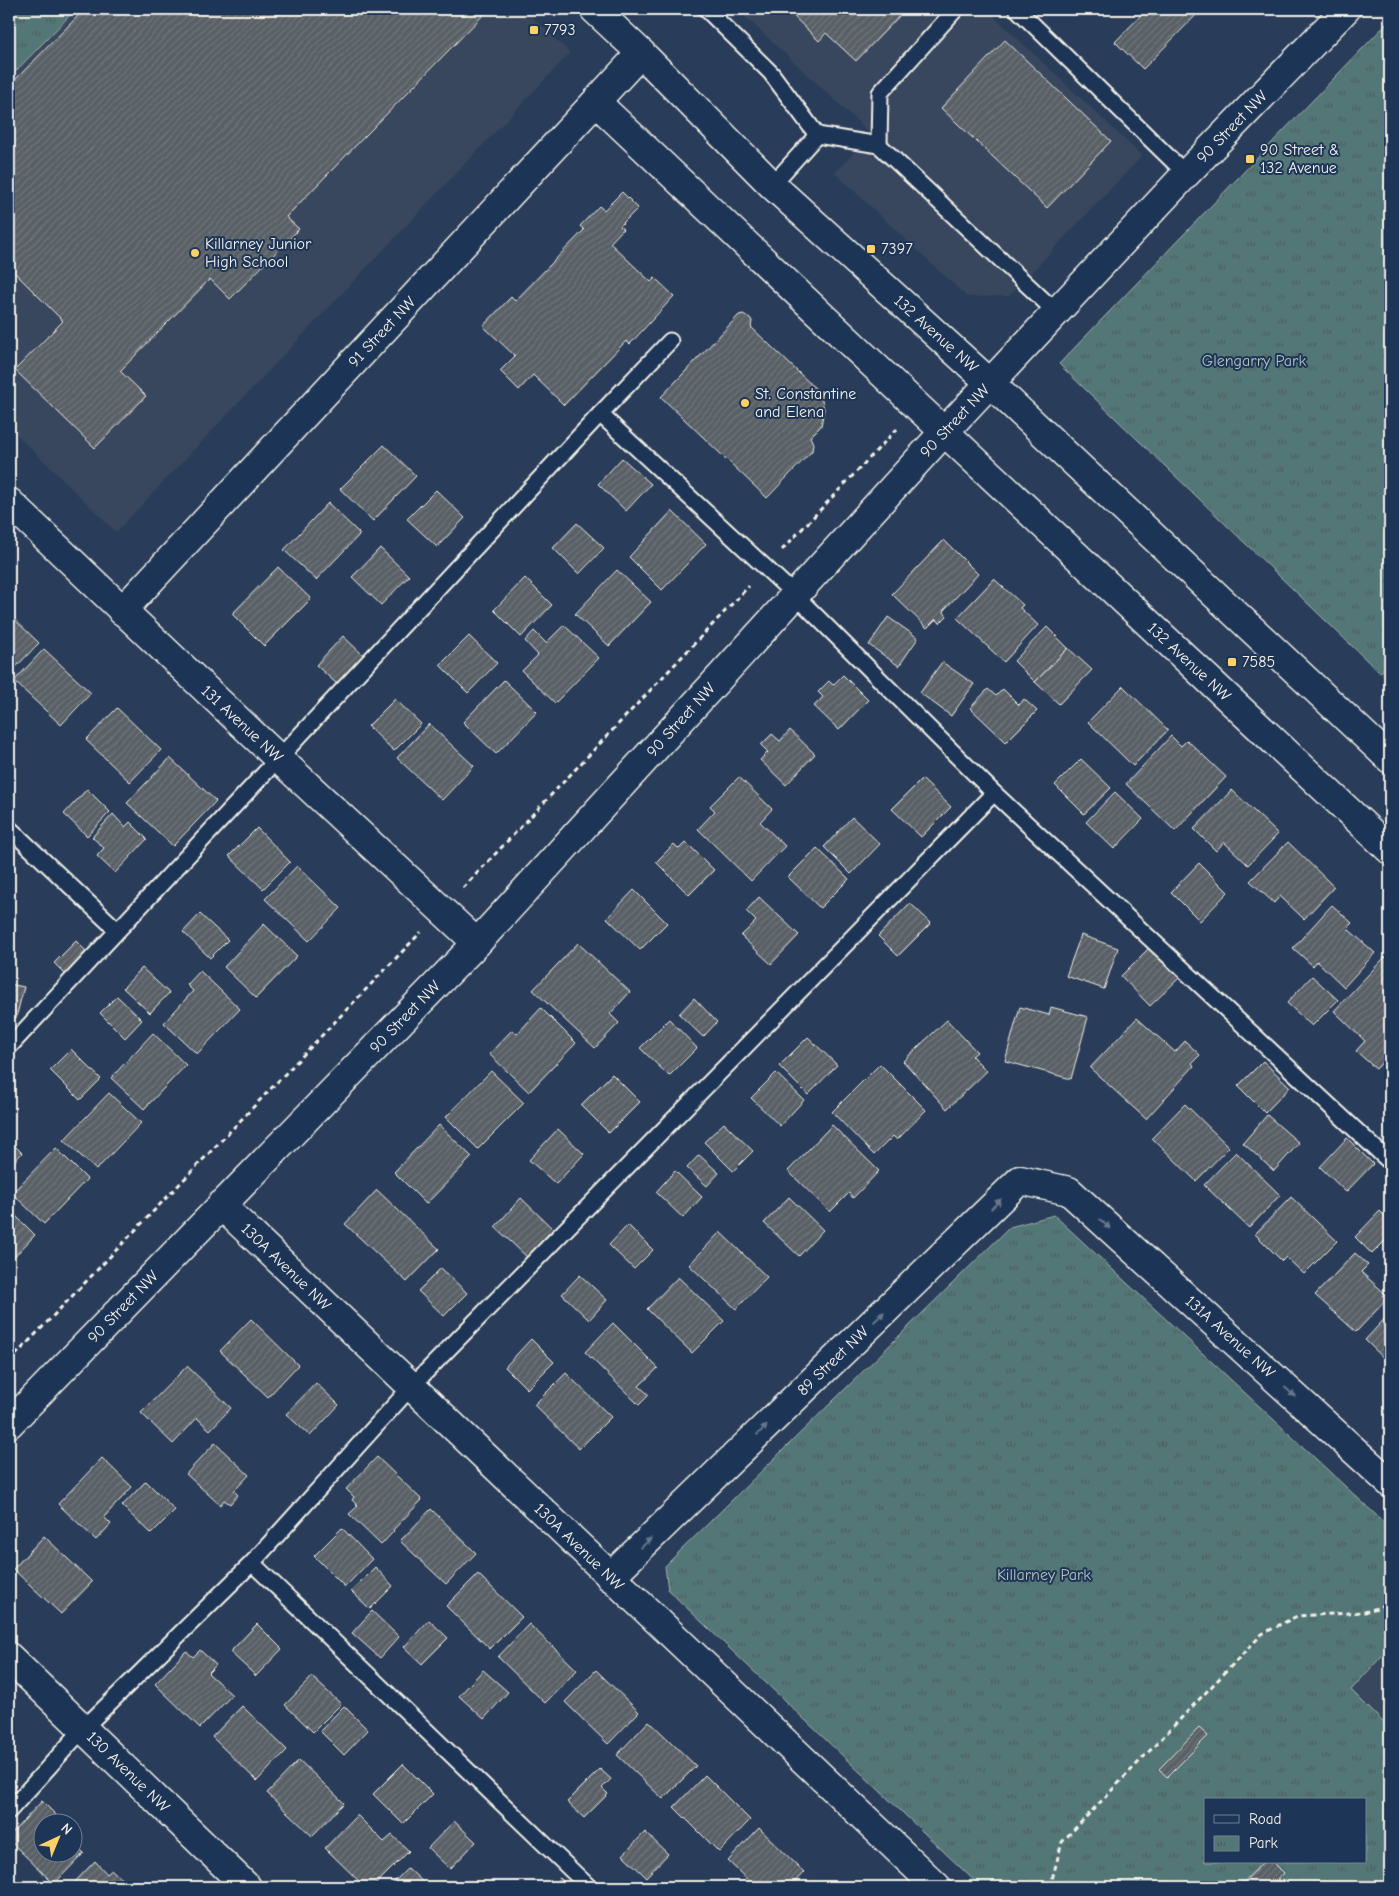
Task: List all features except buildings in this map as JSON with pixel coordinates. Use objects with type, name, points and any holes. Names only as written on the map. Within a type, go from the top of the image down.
[{"type":"street","name":"132 Avenue NW","points":[[594,9],[642,53],[772,185],[990,383],[1390,759]]},
{"type":"street","name":"90 Street NW","points":[[9,1424],[477,943],[944,432],[1186,174],[1346,9]]},
{"type":"street","name":"91 Street NW","points":[[122,611],[642,53]]},
{"type":"street","name":"132 Avenue NW","points":[[596,102],[944,432],[1390,850]]},
{"type":"street","name":"131 Avenue NW","points":[[9,502],[279,759],[477,943]]},
{"type":"street","name":"89 Street NW","points":[[610,1577],[1020,1180],[1069,1192]]},
{"type":"street","name":"131A Avenue NW","points":[[1069,1192],[1390,1483]]},
{"type":"street","name":"130A Avenue NW","points":[[221,1205],[937,1887]]},
{"type":"street","name":"130 Avenue NW","points":[[9,1657],[246,1887]]},
{"type":"lane","points":[[706,9],[771,73],[818,135],[880,145],[1056,312]]},
{"type":"lane","points":[[880,145],[880,92],[956,9]]},
{"type":"lane","points":[[1017,9],[1186,174]]},
{"type":"lane","points":[[772,185],[818,135]]},
{"type":"lane","points":[[9,1047],[116,930],[279,759],[600,414],[670,342]]},
{"type":"lane","points":[[600,414],[795,595],[994,793],[1390,1162]]},
{"type":"lane","points":[[9,1811],[83,1729],[252,1563],[411,1387],[994,793]]},
{"type":"lane","points":[[9,828],[116,930]]},
{"type":"lane","points":[[252,1563],[590,1887]]},
{"type":"path","points":[[9,1362],[442,910],[918,407]]},
{"type":"path","points":[[1050,1887],[1062,1842],[1262,1634],[1297,1616],[1365,1612],[1380,1608],[1390,1600]]},
{"type":"shaded area","name":"Killarney Junior High School","points":[[76,9],[524,9],[570,53],[116,532],[9,427],[9,78]]},
{"type":"shaded area","points":[[737,9],[986,9],[1142,156],[1009,296],[967,297],[835,173],[871,134]]},
{"type":"shaded area","points":[[1390,662],[1390,683],[1380,673]]},
{"type":"shaded area","points":[[1390,1647],[1390,1729],[1351,1690]]},
{"type":"green space","points":[[9,9],[76,9],[9,78]]},
{"type":"green space","name":"Glengarry Park","points":[[1390,20],[1390,662],[1380,673],[1059,364]]},
{"type":"green space","name":"Killarney Park","points":[[1054,1215],[1390,1528],[1390,1647],[1351,1690],[1390,1729],[1390,1887],[981,1887],[668,1590],[665,1566],[1010,1227]]},
{"type":"place","name":"7793","points":[[534,30]]},
{"type":"place","name":"90 Street & 132 Avenue","points":[[1250,159]]},
{"type":"place","name":"7397","points":[[871,249]]},
{"type":"place","name":"Killarney Junior High School","points":[[195,253]]},
{"type":"place","name":"St. Constantine and Elena","points":[[745,403]]},
{"type":"place","name":"7585","points":[[1232,662]]}]
